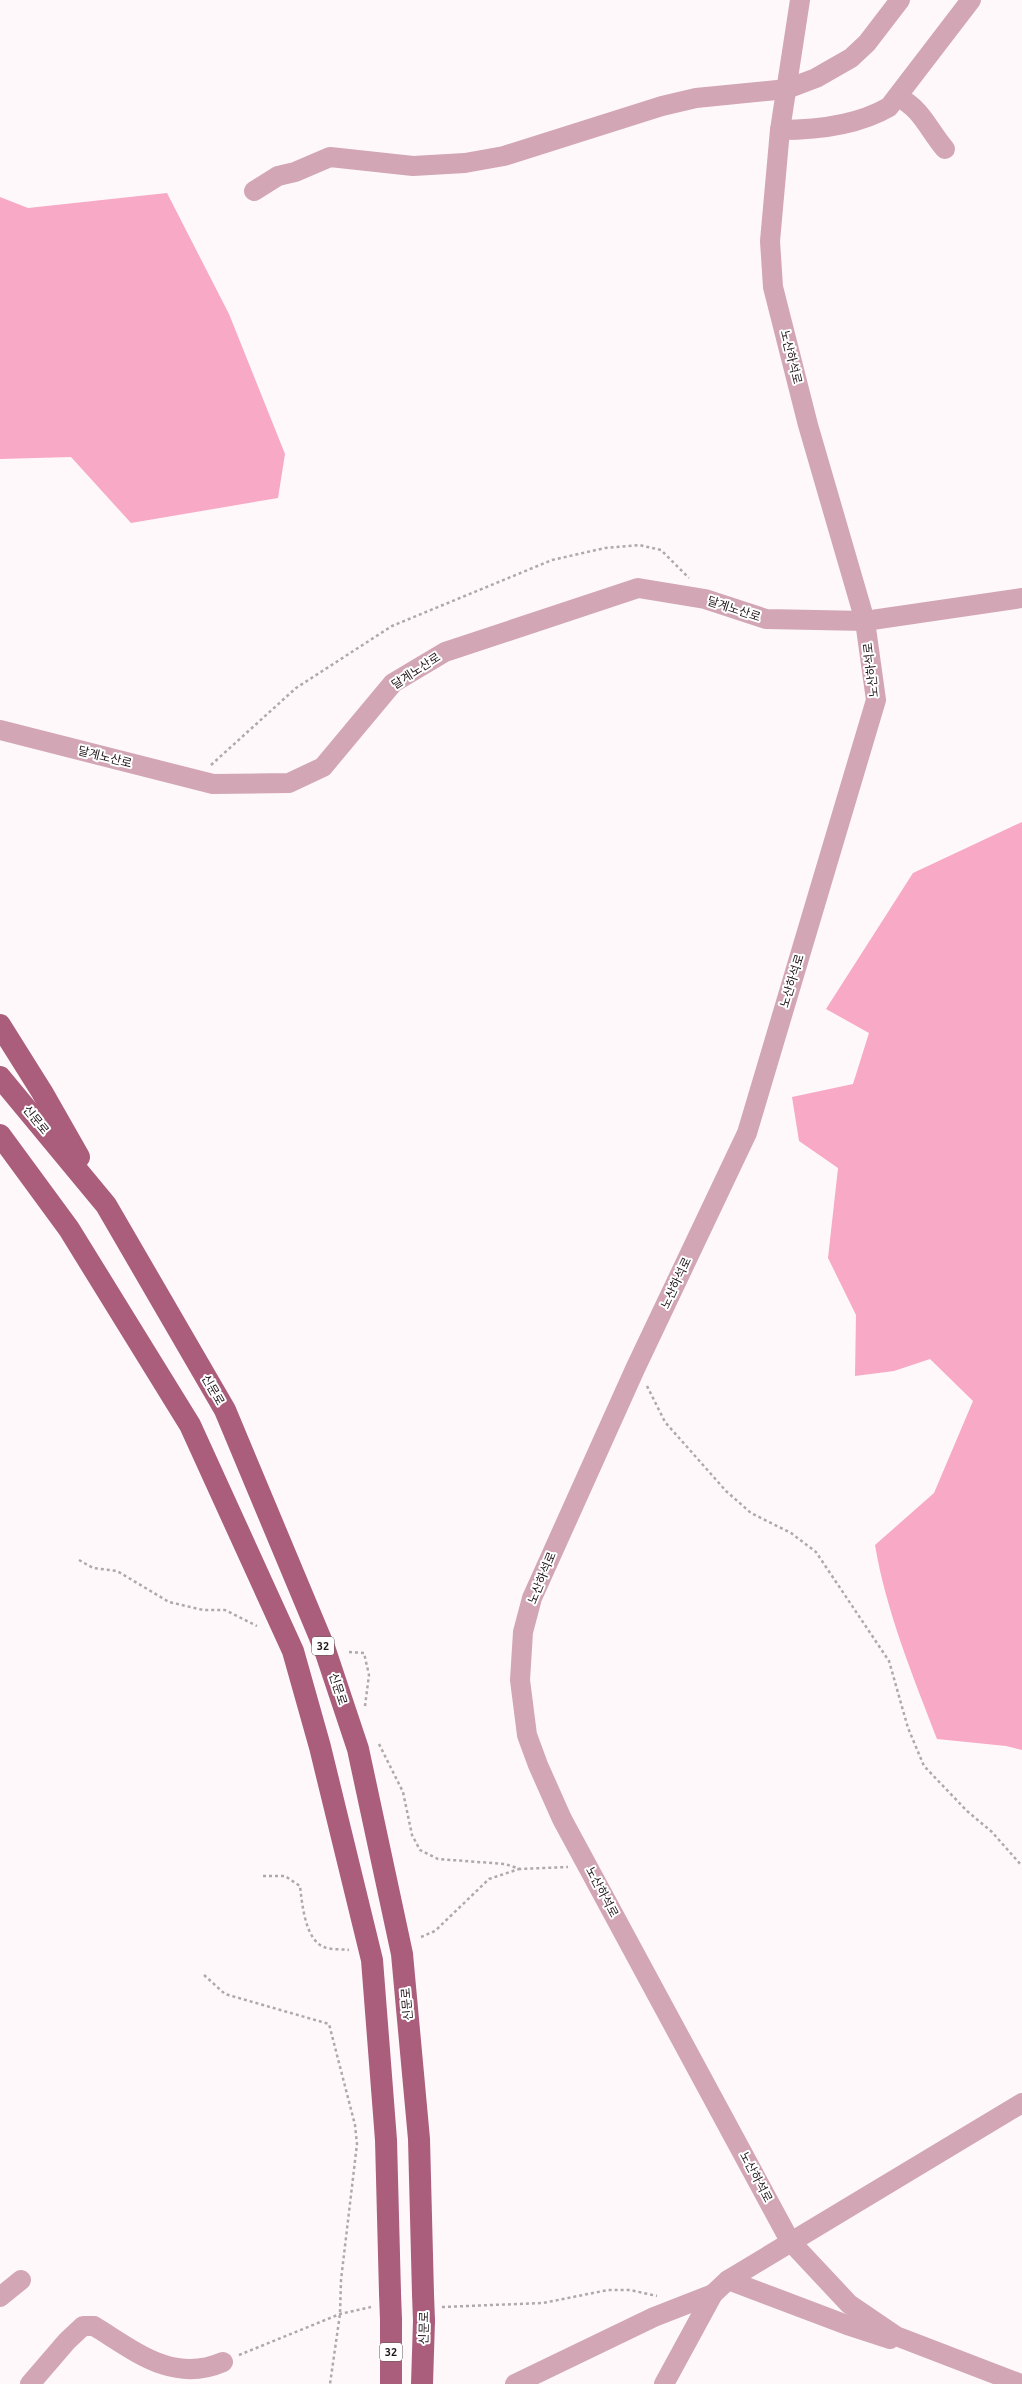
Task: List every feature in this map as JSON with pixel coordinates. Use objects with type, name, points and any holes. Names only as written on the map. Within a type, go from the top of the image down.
[{"type":"main road","points":[[0,1025],[42,1092],[106,1205]]},
{"type":"main road","name":"신문로","points":[[0,1076],[106,1205],[225,1410],[324,1647],[358,1749],[402,1954],[419,2139],[429,2307],[422,2384]]},
{"type":"main road","name":"32","points":[[0,1135],[44,1197],[69,1229],[190,1425],[293,1651],[320,1747],[372,1960],[386,2140],[385,2307],[391,2384]]},
{"type":"main road","points":[[0,1153],[44,1197]]},
{"type":"street","name":"노산하석로","points":[[800,0],[788,89],[780,130],[770,241],[774,287],[808,425],[865,621],[876,700],[747,1133],[635,1369],[532,1598],[523,1632],[520,1680],[527,1736],[562,1819],[790,2241],[849,2304],[896,2336],[954,2360],[1021,2384]]},
{"type":"street","points":[[254,191],[278,176],[294,172],[330,157],[413,166],[465,163],[504,156],[662,106],[696,98],[788,89],[816,78],[851,58],[867,43],[900,0]]},
{"type":"street","points":[[780,130],[811,130],[874,115],[889,107],[898,98],[971,0]]},
{"type":"street","points":[[898,98],[911,104],[922,115],[931,133],[945,149]]},
{"type":"street","name":"달계노산로","points":[[0,730],[213,784],[289,783],[323,767],[393,683],[445,652],[638,588],[705,599],[766,619],[865,621],[1022,598]]},
{"type":"street","points":[[664,2384],[713,2294],[728,2280],[790,2241],[1022,2102]]},
{"type":"street","points":[[0,2297],[21,2280]]},
{"type":"street","points":[[728,2280],[847,2325],[954,2360]]},
{"type":"street","points":[[515,2384],[654,2317],[713,2294]]},
{"type":"street","points":[[30,2384],[67,2341],[83,2326],[94,2326],[148,2360],[175,2369],[191,2371],[217,2371]]},
{"type":"path","points":[[190,778],[212,765],[296,688],[392,626],[552,560],[604,548],[639,544],[661,550],[689,576],[705,599]]},
{"type":"path","points":[[635,1369],[651,1393],[665,1422],[726,1491],[751,1513],[791,1533],[816,1552],[889,1661],[908,1728],[924,1766],[967,1811],[992,1832],[1022,1866]]},
{"type":"path","points":[[79,1560],[93,1568],[117,1571],[169,1602],[203,1610],[225,1610],[257,1626]]},
{"type":"path","points":[[349,1652],[364,1653],[368,1675],[365,1713]]},
{"type":"path","points":[[377,1742],[403,1792],[412,1835],[420,1850],[438,1859],[505,1864],[520,1868],[588,1867]]},
{"type":"path","points":[[421,1937],[435,1931],[489,1879],[520,1868]]},
{"type":"path","points":[[263,1876],[284,1876],[300,1886],[305,1918],[314,1940],[324,1947],[349,1950]]},
{"type":"path","points":[[204,1975],[225,1994],[329,2024],[355,2125],[357,2144],[341,2280],[340,2314],[330,2384]]},
{"type":"path","points":[[429,2307],[543,2303],[608,2290],[630,2290],[657,2296],[684,2305]]},
{"type":"path","points":[[217,2371],[340,2314],[385,2307]]},
{"type":"shaded area","points":[[167,193],[229,314],[285,454],[278,498],[131,523],[71,457],[0,459],[0,197],[28,208]]},
{"type":"shaded area","points":[[1022,822],[1022,1750],[1006,1746],[937,1739],[901,1643],[886,1594],[875,1545],[934,1493],[973,1401],[930,1359],[894,1371],[855,1376],[856,1315],[828,1258],[838,1168],[799,1141],[792,1097],[853,1084],[869,1033],[826,1009],[913,873]]}]
